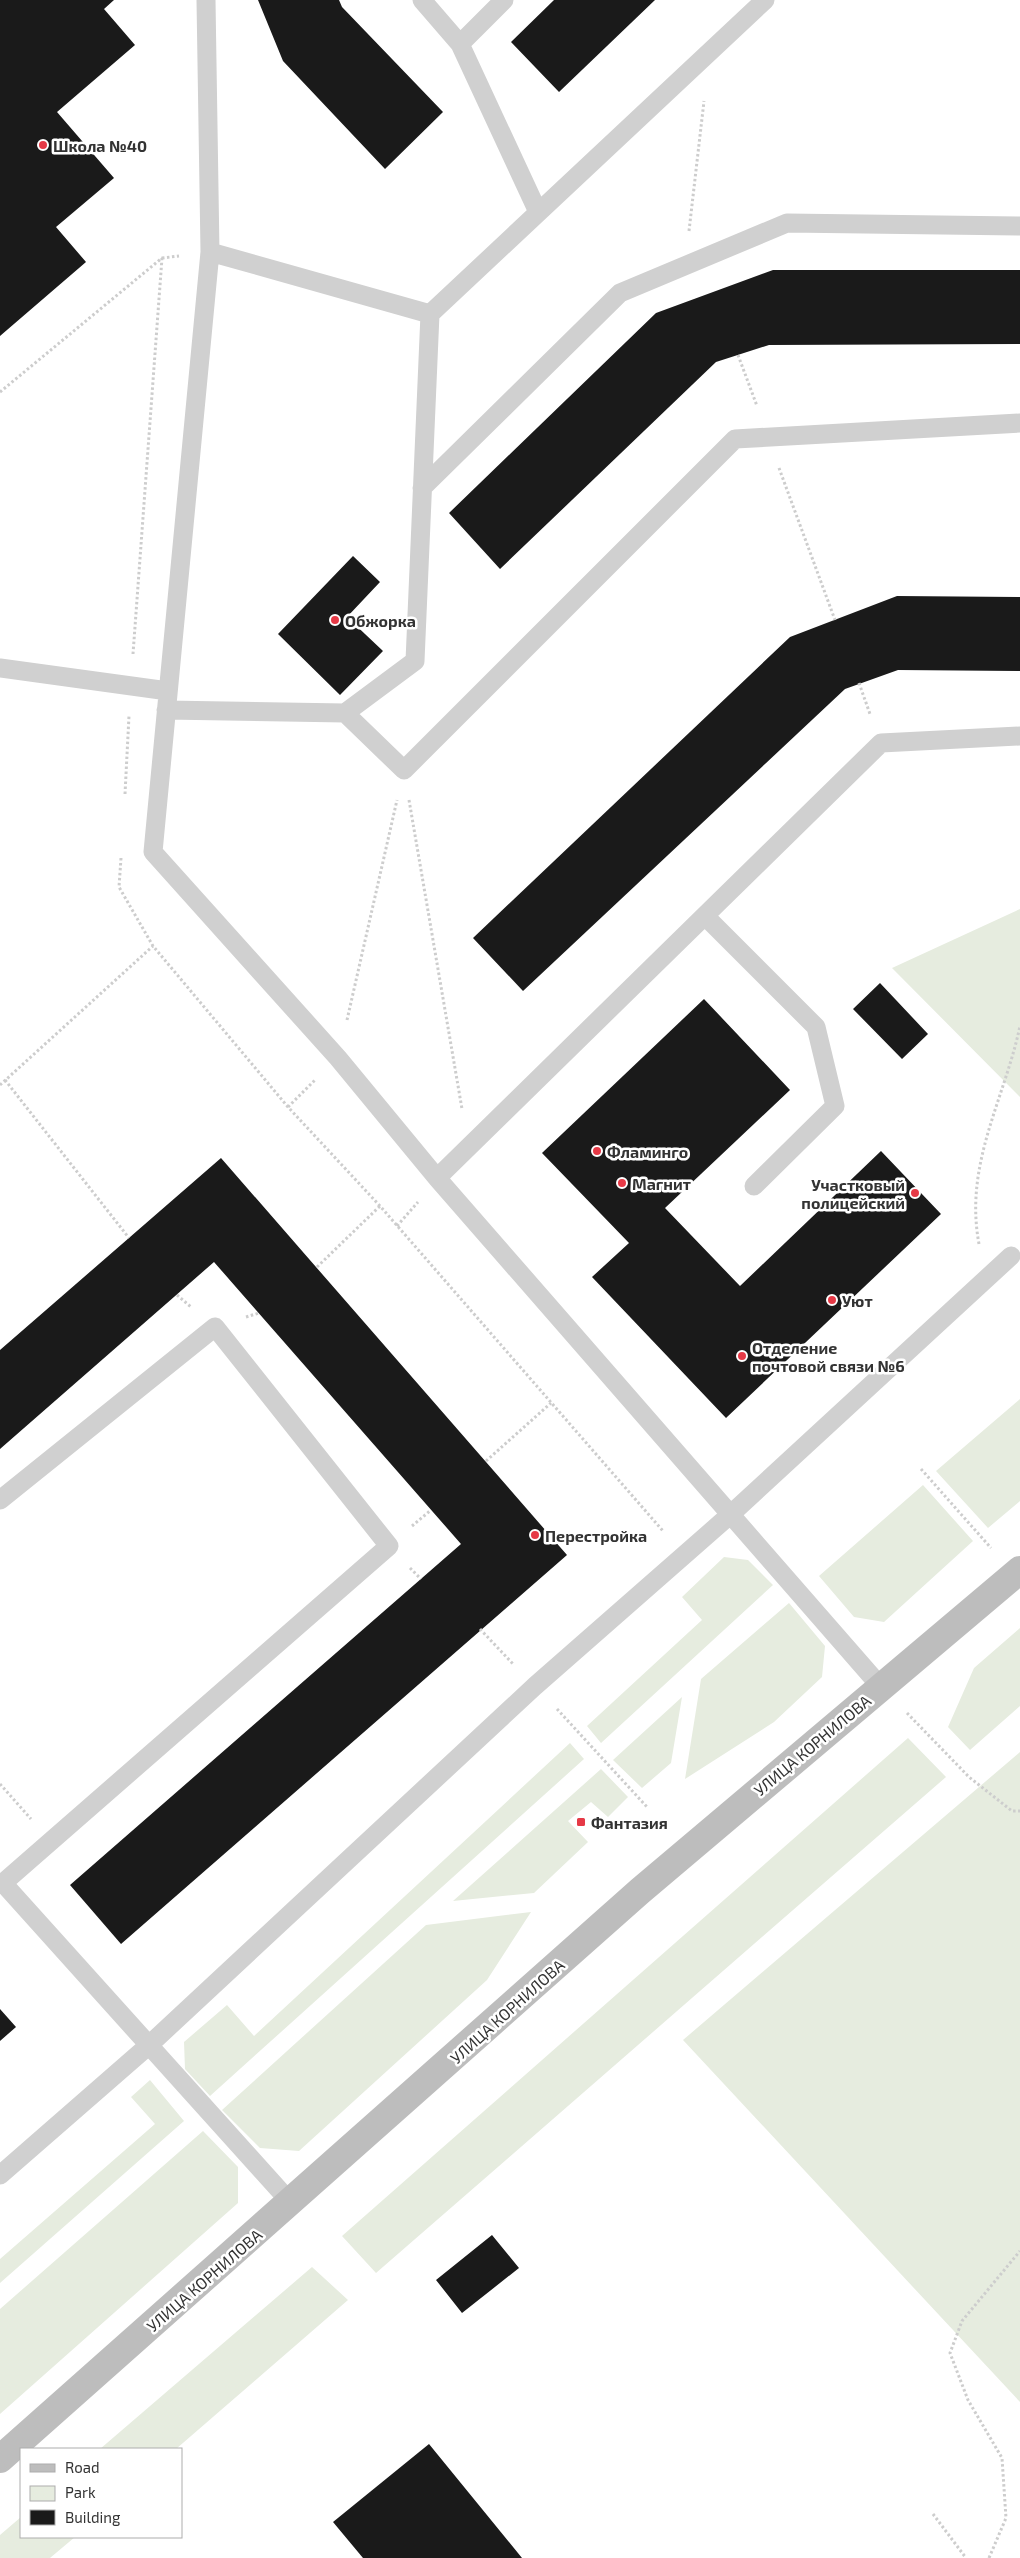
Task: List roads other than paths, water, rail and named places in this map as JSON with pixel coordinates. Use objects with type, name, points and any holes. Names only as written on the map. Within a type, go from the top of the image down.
[{"type":"main road","name":"УЛИЦА КОРНИЛОВА","points":[[0,2459],[291,2203],[640,1891],[1017,1572]]},
{"type":"lane","points":[[206,0],[210,252],[153,852],[338,1058],[437,1178],[881,1687]]},
{"type":"lane","points":[[422,0],[460,44],[538,212]]},
{"type":"lane","points":[[460,44],[504,0]]},
{"type":"lane","points":[[166,710],[345,713],[415,661],[430,314],[765,0]]},
{"type":"lane","points":[[422,488],[620,293],[787,223],[1020,226]]},
{"type":"lane","points":[[210,252],[430,314]]},
{"type":"lane","points":[[345,713],[404,770],[735,439],[1020,424]]},
{"type":"lane","points":[[0,668],[168,691]]},
{"type":"lane","points":[[437,1178],[880,743],[1020,736]]},
{"type":"lane","points":[[705,916],[816,1027],[835,1106],[754,1186]]},
{"type":"lane","points":[[0,2175],[148,2046],[535,1686],[731,1514],[1011,1256]]},
{"type":"lane","points":[[0,1500],[215,1327],[389,1546],[2,1885],[291,2203]]},
{"type":"place","name":"Школа №40","points":[[43,145]]},
{"type":"place","name":"Обжорка","points":[[335,620]]},
{"type":"place","name":"Фламинго","points":[[597,1151]]},
{"type":"place","name":"Магнит","points":[[622,1183]]},
{"type":"place","name":"Участковый полицейский","points":[[915,1193]]},
{"type":"place","name":"Уют","points":[[832,1300]]},
{"type":"place","name":"Отделение почтовой связи №6","points":[[742,1356]]},
{"type":"place","name":"Перестройка","points":[[535,1535]]},
{"type":"place","name":"Фантазия","points":[[581,1822]]}]
